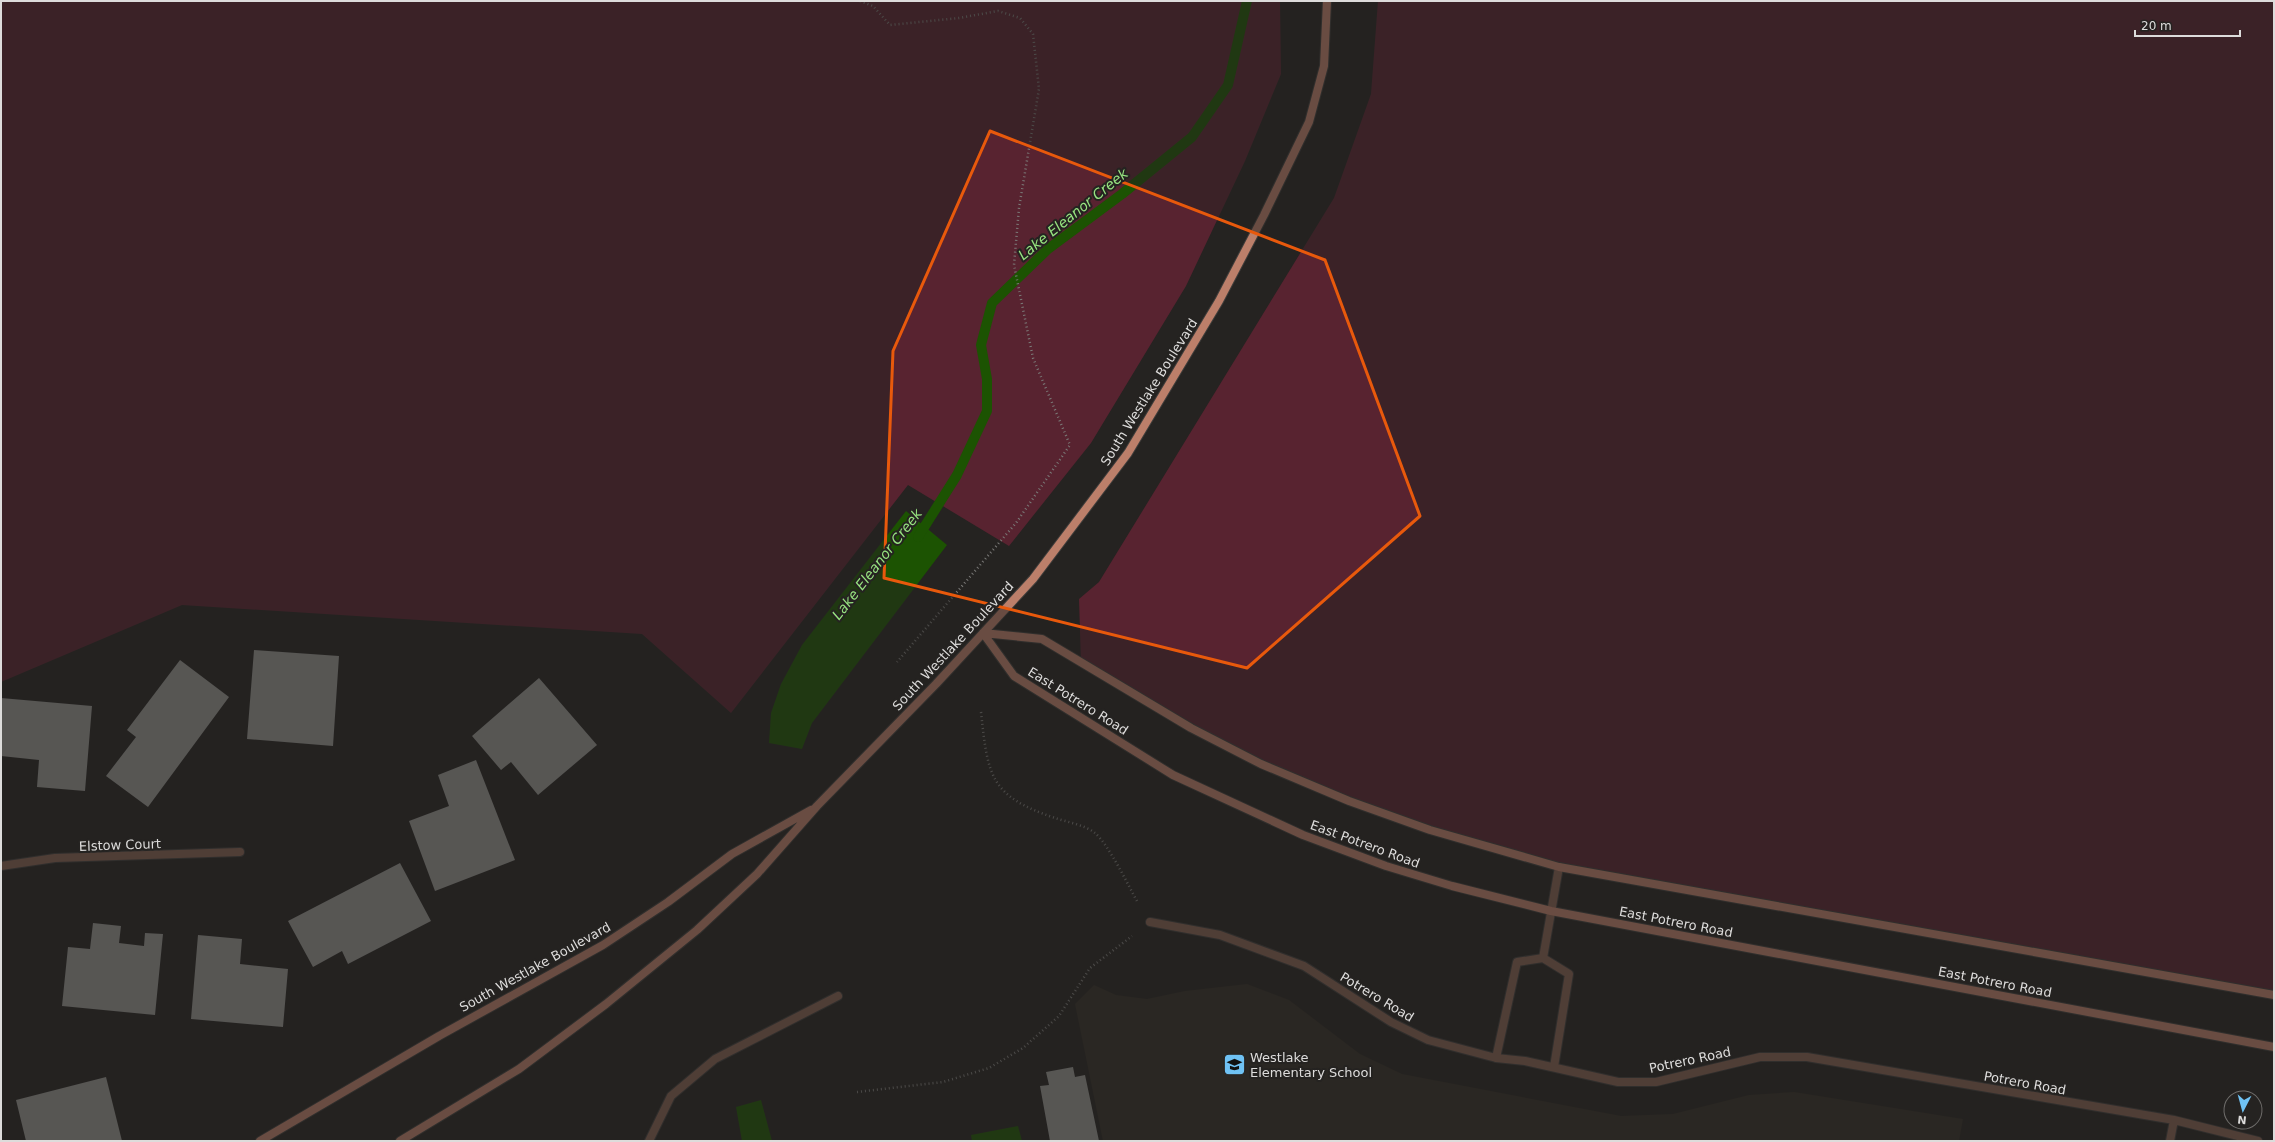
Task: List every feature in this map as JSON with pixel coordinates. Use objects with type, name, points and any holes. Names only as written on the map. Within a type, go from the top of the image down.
[{"type":"street","name":"South Westlake Boulevard","points":[[400,1141],[519,1069],[606,1004],[697,930],[752,879],[817,806],[1033,579],[1128,452],[1219,301],[1309,122],[1324,66],[1327,1]]},
{"type":"street","points":[[983,633],[1042,639],[1191,728],[1261,764],[1349,801],[1430,830],[1559,867],[2274,996]]},
{"type":"street","name":"East Potrero Road","points":[[983,633],[1014,676],[1173,775],[1303,835],[1386,866],[1452,886],[1552,911],[2274,1047]]},
{"type":"street","name":"South Westlake Boulevard","points":[[260,1141],[439,1036],[603,945],[668,902],[732,854],[817,806]]},
{"type":"street","name":"Elstow Court","points":[[1,866],[55,858],[240,852]]},
{"type":"street","points":[[1543,958],[1559,867]]},
{"type":"street","name":"Potrero Road","points":[[1150,922],[1220,935],[1304,966],[1391,1022],[1428,1040],[1496,1058],[1525,1061],[1618,1082],[1656,1082],[1760,1057],[1807,1057],[2174,1120],[2258,1141]]},
{"type":"street","points":[[1496,1058],[1517,962],[1543,958],[1569,974],[1554,1068]]},
{"type":"street","points":[[649,1141],[671,1096],[715,1059],[838,996]]},
{"type":"street","points":[[2170,1141],[2174,1120]]},
{"type":"path","points":[[860,1],[872,6],[890,25],[959,18],[998,11],[1020,18],[1033,34],[1039,89],[1019,208],[1014,265],[1033,358],[1070,445],[1016,523],[896,662]]},
{"type":"path","points":[[857,1092],[943,1082],[988,1068],[1023,1048],[1059,1016],[1090,968],[1150,922],[1104,844],[1094,833],[1030,810],[1012,800],[997,783],[986,758],[981,712]]},
{"type":"highlighted area","points":[[990,131],[1325,260],[1420,516],[1247,668],[884,578],[893,351]]},
{"type":"shaded area","points":[[1,1],[1280,1],[1281,74],[1245,161],[1186,286],[1091,443],[1009,546],[908,485],[731,713],[642,634],[182,605],[1,682]]},
{"type":"shaded area","points":[[1378,1],[2274,1],[2274,995],[1559,867],[1430,830],[1261,764],[1081,663],[1079,599],[1099,582],[1334,198],[1371,94]]},
{"type":"shaded area","name":"Westlake Elementary School","points":[[1247,984],[1289,1000],[1360,1054],[1402,1074],[1621,1116],[1673,1114],[1749,1095],[1794,1092],[1963,1119],[1959,1141],[1103,1141],[1075,1004],[1094,985],[1116,995],[1147,999],[1185,991]]},
{"type":"water","points":[[906,511],[947,545],[812,723],[802,749],[769,743],[771,713],[781,684],[802,645]]},
{"type":"water","points":[[761,1100],[772,1141],[742,1141],[736,1107]]},
{"type":"water","points":[[1018,1126],[1022,1141],[972,1141],[971,1135]]},
{"type":"building","points":[[254,650],[339,656],[333,746],[247,739]]},
{"type":"building","points":[[180,660],[229,697],[148,807],[106,776],[136,737],[127,730]]},
{"type":"building","points":[[539,678],[597,745],[538,795],[511,762],[501,770],[472,736]]},
{"type":"building","points":[[1,698],[92,706],[85,791],[37,787],[39,760],[1,756]]},
{"type":"building","points":[[476,760],[515,860],[435,891],[409,821],[449,806],[438,775]]},
{"type":"building","points":[[400,863],[431,921],[348,964],[342,951],[313,967],[288,921]]},
{"type":"building","points":[[93,923],[121,926],[119,943],[144,946],[145,933],[163,934],[155,1015],[62,1006],[68,947],[90,949]]},
{"type":"building","points":[[198,935],[242,939],[240,964],[288,969],[283,1027],[191,1019]]},
{"type":"building","points":[[1073,1067],[1075,1077],[1085,1075],[1099,1141],[1050,1141],[1040,1086],[1049,1085],[1046,1072]]},
{"type":"building","points":[[106,1077],[122,1141],[26,1141],[16,1100]]},
{"type":"waterway","name":"Lake Eleanor Creek","points":[[918,537],[957,475],[987,411],[987,379],[981,345],[992,303],[1048,249],[1122,194],[1192,137],[1228,85],[1247,1]]},
{"type":"place","name":"Westlake Elementary School","points":[[1234,1064]]}]
